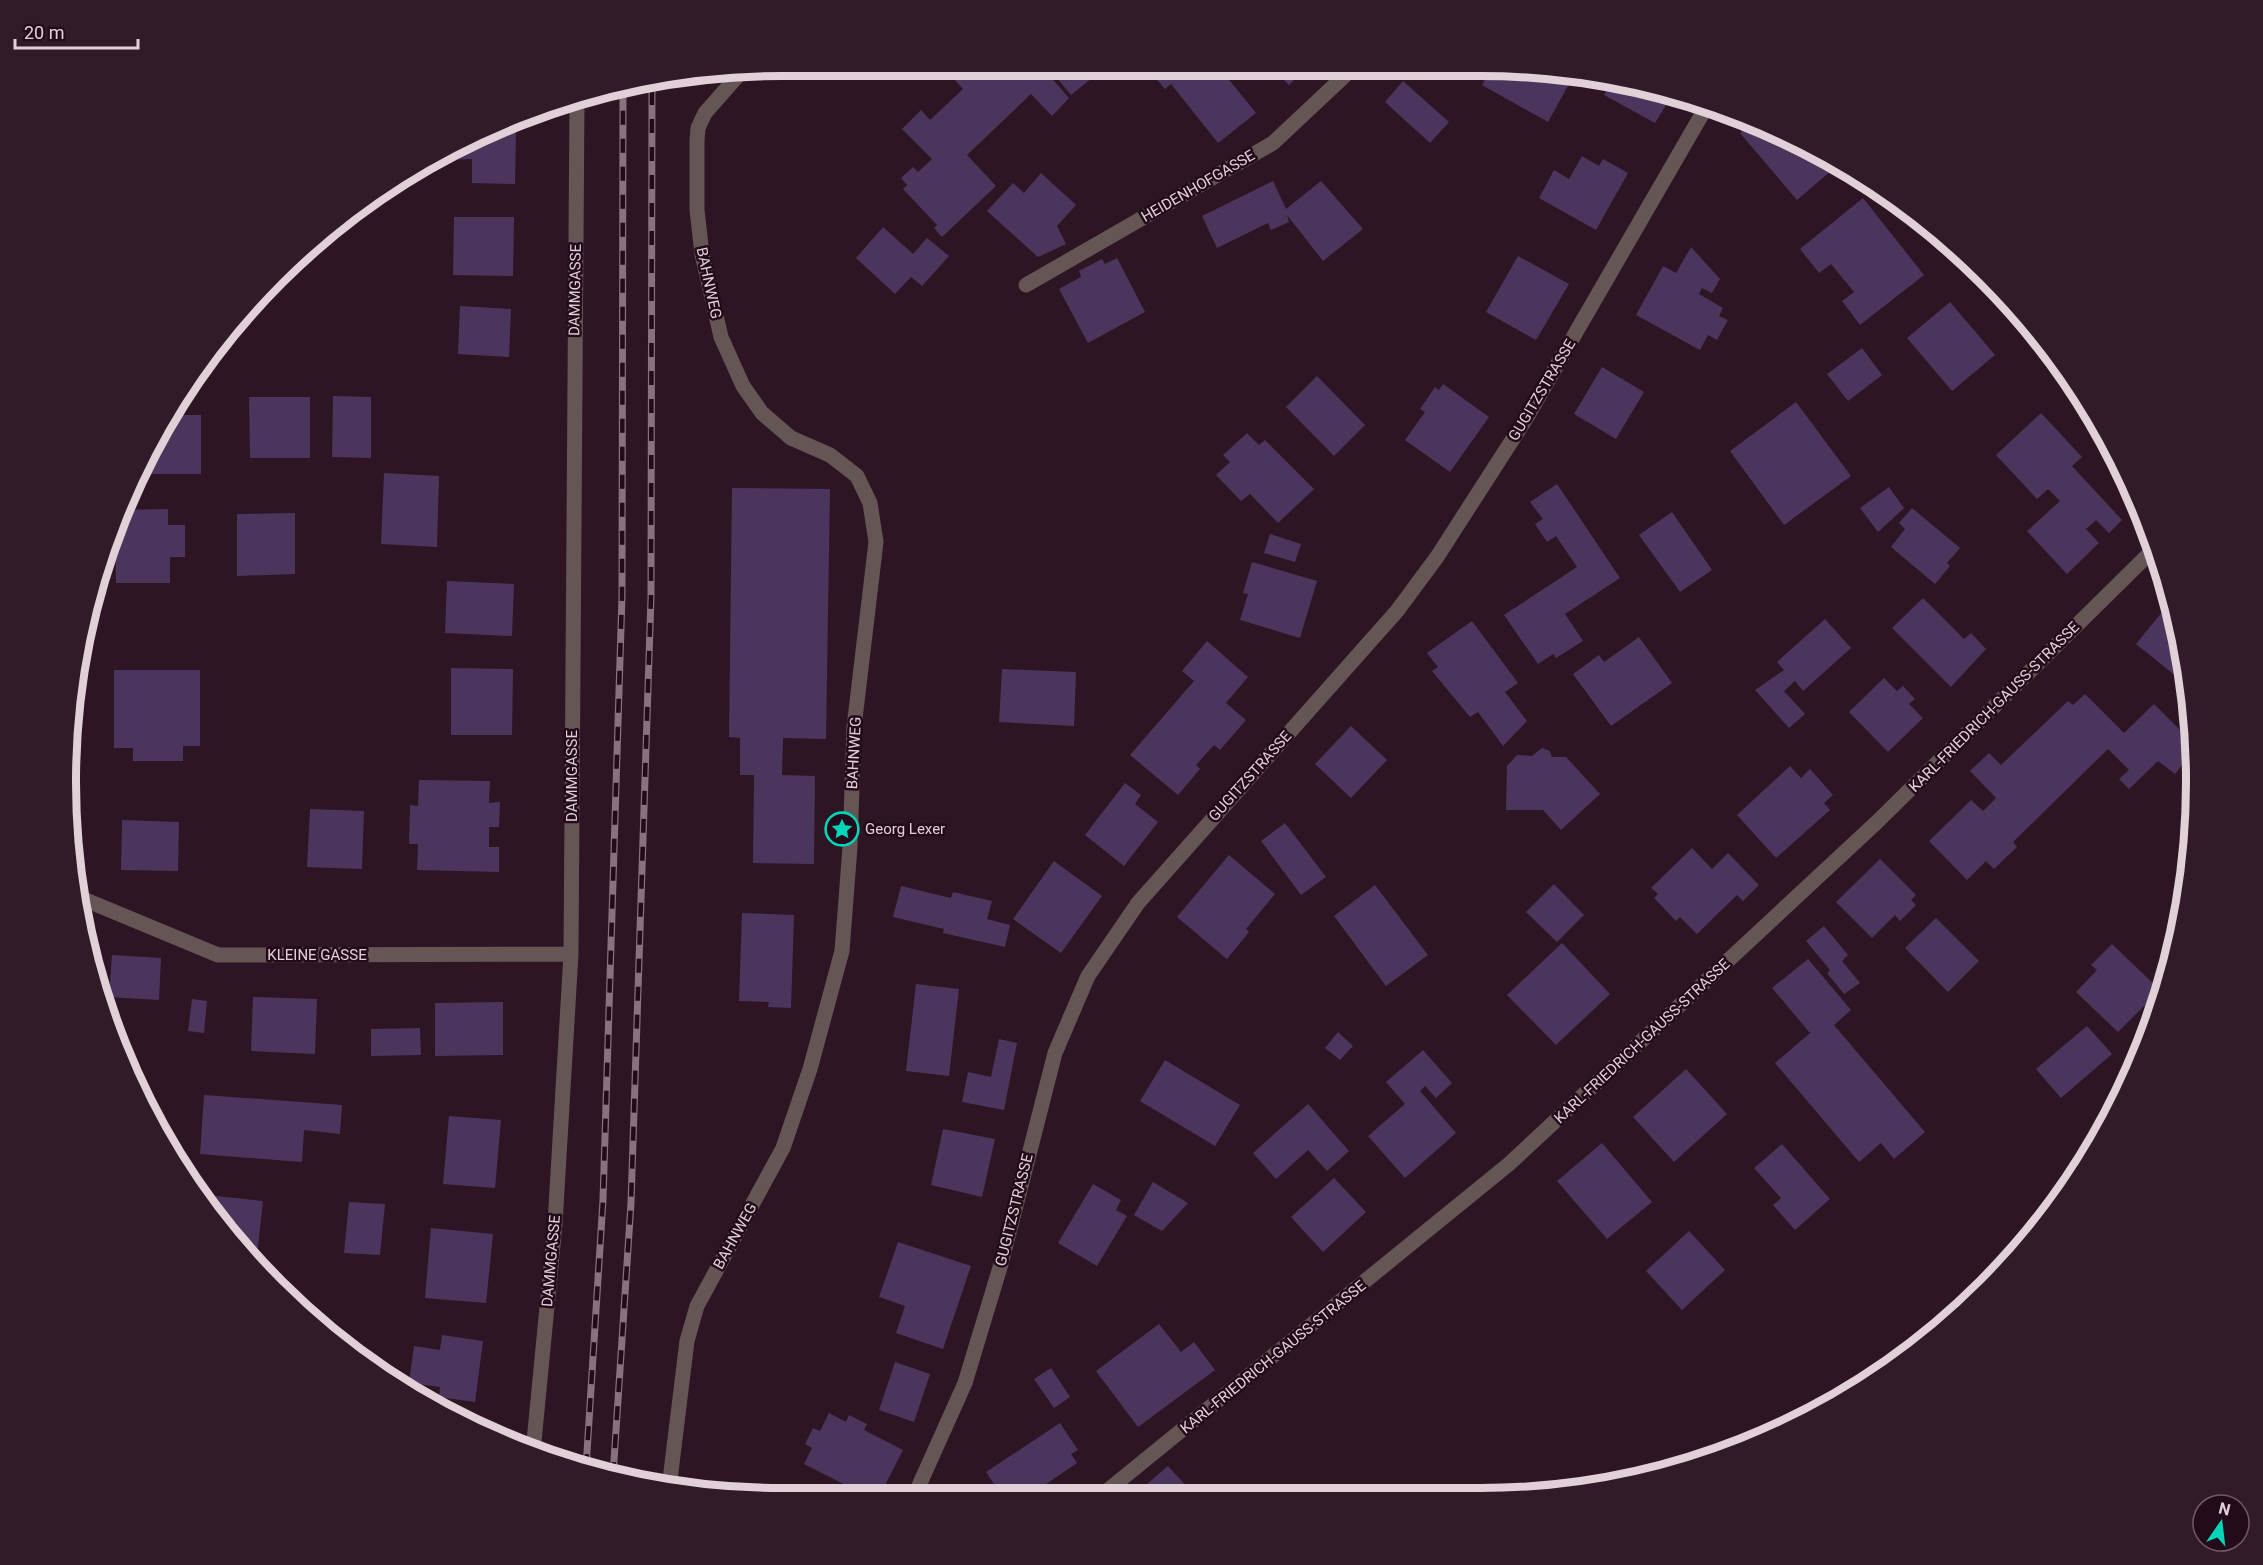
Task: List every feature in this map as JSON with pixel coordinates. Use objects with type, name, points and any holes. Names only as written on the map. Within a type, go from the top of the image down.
[{"type":"street","name":"HEIDENHOFGASSE","points":[[1026,285],[1273,143],[1344,76]]},
{"type":"street","name":"BAHNWEG","points":[[670,1479],[687,1341],[697,1306],[783,1148],[810,1069],[842,951],[850,847],[854,727],[876,542],[870,503],[857,476],[830,455],[791,438],[762,413],[743,386],[721,337],[701,243],[697,210],[697,141],[698,128],[705,113],[736,78]]},
{"type":"street","name":"DAMMGASSE","points":[[534,1443],[555,1224],[571,954],[577,108]]},
{"type":"street","name":"GUGITZSTRASSE","points":[[918,1488],[965,1383],[1001,1264],[1055,1053],[1088,976],[1138,903],[1397,611],[1437,557],[1527,417],[1703,113]]},
{"type":"street","name":"KARL-FRIEDRICH-GAUSS-STRASSE","points":[[1111,1488],[1509,1164],[1877,822],[2148,554]]},
{"type":"street","name":"KLEINE GASSE","points":[[87,901],[218,956],[571,954]]},
{"type":"building","points":[[957,76],[1050,76],[1069,98],[1052,116],[1031,94],[967,155],[996,186],[942,237],[934,228],[937,225],[903,189],[907,185],[901,178],[913,167],[918,172],[932,159],[902,129],[921,110],[930,120],[963,89],[954,79]]},
{"type":"building","points":[[1055,76],[1095,76],[1071,95]]},
{"type":"building","points":[[1154,76],[1226,76],[1256,113],[1218,143],[1171,84],[1165,89]]},
{"type":"building","points":[[1279,76],[1298,76],[1289,85]]},
{"type":"building","points":[[1487,76],[1570,83],[1548,122],[1482,85]]},
{"type":"building","points":[[1403,81],[1449,122],[1430,143],[1385,102]]},
{"type":"building","points":[[1608,88],[1668,102],[1655,123],[1604,95]]},
{"type":"building","points":[[1746,128],[1751,130],[1832,170],[1797,200],[1740,133]]},
{"type":"building","points":[[510,131],[516,131],[515,184],[472,183],[472,159],[450,160]]},
{"type":"building","points":[[1582,156],[1599,166],[1603,159],[1628,173],[1596,230],[1539,198],[1554,170],[1569,179]]},
{"type":"building","points":[[1041,173],[1076,205],[1057,226],[1066,244],[1038,257],[987,211],[1013,183],[1024,193]]},
{"type":"building","points":[[1273,181],[1286,209],[1321,181],[1363,229],[1323,261],[1287,215],[1289,222],[1271,230],[1268,223],[1217,248],[1202,216]]},
{"type":"building","points":[[1863,198],[1924,275],[1860,325],[1842,301],[1854,292],[1831,264],[1819,273],[1800,249]]},
{"type":"building","points":[[454,217],[514,217],[513,276],[453,275]]},
{"type":"building","points":[[883,227],[913,254],[927,238],[949,256],[922,286],[911,277],[895,294],[856,258]]},
{"type":"building","points":[[1691,247],[1720,279],[1712,293],[1702,288],[1699,294],[1723,308],[1719,316],[1728,320],[1717,340],[1708,335],[1700,350],[1636,315],[1663,266],[1676,273]]},
{"type":"building","points":[[1518,256],[1569,284],[1536,340],[1486,312]]},
{"type":"building","points":[[1117,258],[1145,312],[1088,343],[1059,289],[1081,277],[1079,271],[1102,259],[1105,264]]},
{"type":"building","points":[[1950,302],[1995,355],[1952,391],[1907,338]]},
{"type":"building","points":[[460,306],[511,309],[509,357],[458,354]]},
{"type":"building","points":[[1862,348],[1882,375],[1848,401],[1827,374]]},
{"type":"building","points":[[1602,367],[1644,392],[1616,439],[1574,414]]},
{"type":"building","points":[[1317,376],[1365,425],[1334,456],[1286,407]]},
{"type":"building","points":[[1443,384],[1489,417],[1450,472],[1405,440],[1425,412],[1420,409],[1435,387],[1439,390]]},
{"type":"building","points":[[333,396],[371,397],[371,458],[332,457]]},
{"type":"building","points":[[249,397],[310,397],[310,458],[250,458]]},
{"type":"building","points":[[1796,402],[1851,476],[1784,525],[1730,451]]},
{"type":"building","points":[[2041,413],[2082,457],[2072,466],[2122,520],[2109,533],[2096,520],[2086,529],[2099,543],[2067,574],[2027,531],[2060,501],[2048,489],[2037,499],[1996,455]]},
{"type":"building","points":[[180,415],[201,415],[201,474],[147,474]]},
{"type":"building","points":[[1247,433],[1259,445],[1265,440],[1314,489],[1278,523],[1250,494],[1241,501],[1216,475],[1230,462],[1223,455]]},
{"type":"building","points":[[384,473],[439,476],[437,547],[381,544]]},
{"type":"building","points":[[1557,484],[1620,578],[1565,614],[1583,641],[1556,658],[1553,654],[1538,664],[1504,615],[1577,567],[1556,536],[1547,542],[1535,524],[1543,519],[1530,502]]},
{"type":"building","points":[[1889,487],[1904,508],[1878,532],[1860,508]]},
{"type":"building","points":[[732,488],[830,489],[826,739],[783,738],[782,775],[815,776],[814,864],[753,863],[754,775],[740,775],[740,738],[729,737]]},
{"type":"building","points":[[1912,508],[1960,548],[1947,563],[1950,566],[1935,584],[1891,547],[1905,529],[1899,523]]},
{"type":"building","points":[[168,509],[168,525],[185,525],[185,557],[170,557],[170,583],[116,583],[115,552],[131,510]]},
{"type":"building","points":[[1672,512],[1712,570],[1680,592],[1639,535]]},
{"type":"building","points":[[295,513],[295,574],[237,576],[237,514]]},
{"type":"building","points":[[1270,534],[1301,544],[1295,562],[1264,553]]},
{"type":"building","points":[[1252,562],[1317,581],[1300,638],[1240,620],[1248,594],[1243,593]]},
{"type":"building","points":[[447,581],[514,584],[512,636],[445,633]]},
{"type":"building","points":[[1923,598],[1964,639],[1971,633],[1986,649],[1951,687],[1892,628]]},
{"type":"building","points":[[2164,609],[2178,678],[2136,644]]},
{"type":"building","points":[[1825,619],[1851,648],[1803,691],[1795,681],[1784,691],[1805,714],[1789,728],[1755,690],[1784,670],[1777,662]]},
{"type":"building","points":[[1472,621],[1518,683],[1505,692],[1527,721],[1503,746],[1478,712],[1470,717],[1432,671],[1438,667],[1427,653]]},
{"type":"building","points":[[1639,637],[1672,683],[1611,726],[1573,674],[1599,655],[1604,662]]},
{"type":"building","points":[[1207,641],[1248,677],[1226,703],[1246,720],[1220,750],[1214,745],[1196,765],[1200,769],[1178,795],[1130,755],[1194,681],[1182,671]]},
{"type":"building","points":[[451,668],[513,669],[512,735],[451,735]]},
{"type":"building","points":[[1002,669],[1076,672],[1074,726],[999,722]]},
{"type":"building","points":[[114,670],[200,670],[200,746],[183,746],[183,761],[133,761],[133,748],[114,748]]},
{"type":"building","points":[[1884,678],[1897,691],[1903,686],[1915,699],[1909,704],[1923,718],[1888,752],[1849,712]]},
{"type":"building","points":[[2085,694],[2124,733],[2154,704],[2181,731],[2184,727],[2186,761],[2175,774],[2158,761],[2129,789],[2119,779],[2129,770],[2108,749],[2013,842],[2017,847],[1994,869],[1986,861],[1967,880],[1929,841],[1971,800],[1983,811],[1996,798],[1970,771],[1989,753],[2001,765],[2068,701],[2073,705]]},
{"type":"building","points":[[1351,726],[1387,760],[1351,798],[1315,764]]},
{"type":"building","points":[[1542,748],[1550,751],[1552,757],[1566,757],[1600,794],[1561,830],[1543,810],[1506,810],[1507,766],[1517,755],[1532,756]]},
{"type":"building","points":[[1790,766],[1801,778],[1810,769],[1833,795],[1824,803],[1830,810],[1776,858],[1737,815]]},
{"type":"building","points":[[419,780],[490,781],[489,803],[500,802],[499,827],[489,827],[489,847],[499,847],[499,872],[417,870],[418,844],[409,844],[410,805],[418,806]]},
{"type":"building","points":[[1125,783],[1141,795],[1135,804],[1158,822],[1124,866],[1085,835]]},
{"type":"building","points":[[310,809],[364,811],[362,869],[307,867]]},
{"type":"building","points":[[122,820],[179,822],[178,871],[121,870]]},
{"type":"building","points":[[1285,823],[1326,877],[1301,895],[1261,841]]},
{"type":"building","points":[[1692,848],[1712,869],[1728,853],[1759,885],[1743,901],[1737,895],[1697,934],[1680,917],[1676,921],[1654,898],[1658,894],[1651,888]]},
{"type":"building","points":[[1229,855],[1275,894],[1246,929],[1249,932],[1227,959],[1177,917]]},
{"type":"building","points":[[1880,859],[1916,895],[1911,900],[1916,905],[1900,921],[1895,915],[1872,938],[1836,902]]},
{"type":"building","points":[[1054,861],[1102,896],[1061,953],[1013,919]]},
{"type":"building","points":[[1554,884],[1584,915],[1557,942],[1526,912]]},
{"type":"building","points":[[1375,885],[1428,955],[1386,986],[1334,916]]},
{"type":"building","points":[[901,886],[951,898],[953,892],[992,901],[987,919],[1010,925],[1005,947],[943,933],[944,929],[893,917]]},
{"type":"building","points":[[742,913],[794,915],[791,1008],[768,1007],[769,1002],[739,1001]]},
{"type":"building","points":[[1936,918],[1979,961],[1948,992],[1905,948]]},
{"type":"building","points":[[1824,926],[1848,955],[1842,961],[1860,983],[1844,994],[1827,973],[1830,970],[1806,941]]},
{"type":"building","points":[[1562,943],[1610,994],[1556,1045],[1507,995]]},
{"type":"building","points":[[2112,944],[2156,986],[2152,998],[2118,1032],[2076,992],[2097,970],[2091,965]]},
{"type":"building","points":[[112,955],[161,958],[159,1000],[110,997]]},
{"type":"building","points":[[1808,959],[1851,1010],[1834,1025],[1925,1132],[1894,1159],[1881,1143],[1859,1162],[1775,1063],[1810,1033],[1772,988]]},
{"type":"building","points":[[916,984],[959,989],[949,1076],[906,1071]]},
{"type":"building","points":[[253,997],[317,999],[315,1054],[251,1051]]},
{"type":"building","points":[[192,999],[207,1001],[204,1033],[188,1031]]},
{"type":"building","points":[[503,1002],[503,1055],[435,1056],[435,1003]]},
{"type":"building","points":[[2087,1026],[2112,1054],[2061,1098],[2036,1069]]},
{"type":"building","points":[[420,1028],[421,1055],[371,1056],[371,1029]]},
{"type":"building","points":[[1338,1032],[1353,1046],[1340,1060],[1325,1048]]},
{"type":"building","points":[[999,1039],[1017,1043],[1004,1110],[962,1102],[968,1072],[991,1077]]},
{"type":"building","points":[[1423,1050],[1452,1083],[1436,1098],[1425,1086],[1420,1091],[1456,1133],[1405,1178],[1368,1136],[1405,1104],[1386,1082]]},
{"type":"building","points":[[1165,1060],[1240,1105],[1215,1146],[1140,1101]]},
{"type":"building","points":[[1686,1069],[1727,1114],[1674,1162],[1633,1117]]},
{"type":"building","points":[[204,1095],[342,1105],[340,1134],[304,1130],[302,1162],[200,1154]]},
{"type":"building","points":[[1308,1104],[1349,1151],[1327,1171],[1308,1150],[1276,1179],[1253,1153]]},
{"type":"building","points":[[449,1116],[501,1120],[495,1188],[443,1184]]},
{"type":"building","points":[[943,1129],[995,1139],[982,1197],[931,1185]]},
{"type":"building","points":[[1602,1143],[1652,1202],[1607,1239],[1557,1181]]},
{"type":"building","points":[[1782,1144],[1830,1199],[1795,1230],[1773,1205],[1781,1198],[1754,1168]]},
{"type":"building","points":[[1334,1178],[1366,1212],[1323,1252],[1291,1217]]},
{"type":"building","points":[[1153,1182],[1188,1203],[1162,1231],[1134,1215]]},
{"type":"building","points":[[1093,1184],[1121,1200],[1116,1210],[1127,1216],[1097,1266],[1058,1243]]},
{"type":"building","points":[[210,1195],[263,1201],[257,1254]]},
{"type":"building","points":[[349,1202],[385,1204],[380,1255],[344,1253]]},
{"type":"building","points":[[431,1228],[493,1234],[486,1303],[425,1298]]},
{"type":"building","points":[[1689,1231],[1725,1270],[1682,1310],[1646,1271]]},
{"type":"building","points":[[898,1242],[971,1266],[943,1349],[896,1333],[905,1306],[879,1297]]},
{"type":"building","points":[[1159,1324],[1181,1352],[1194,1342],[1215,1370],[1138,1427],[1096,1371]]},
{"type":"building","points":[[442,1335],[483,1341],[475,1402],[439,1397],[440,1387],[409,1382],[414,1346],[440,1350]]},
{"type":"building","points":[[895,1362],[930,1374],[914,1422],[879,1410]]},
{"type":"building","points":[[1051,1368],[1070,1397],[1054,1408],[1034,1379]]},
{"type":"building","points":[[829,1413],[846,1422],[849,1415],[867,1424],[864,1430],[903,1450],[884,1488],[851,1488],[804,1464],[812,1448],[805,1444],[813,1428],[820,1431]]},
{"type":"building","points":[[1060,1423],[1078,1450],[1071,1454],[1077,1463],[1040,1488],[997,1488],[986,1472]]},
{"type":"building","points":[[1168,1466],[1188,1488],[1142,1488]]},
{"type":"railway","points":[[614,1467],[631,1203],[651,597],[652,89]]},
{"type":"railway","points":[[587,1460],[603,1200],[622,596],[623,95]]},
{"type":"place","name":"Georg Lexer","points":[[842,829]]}]
